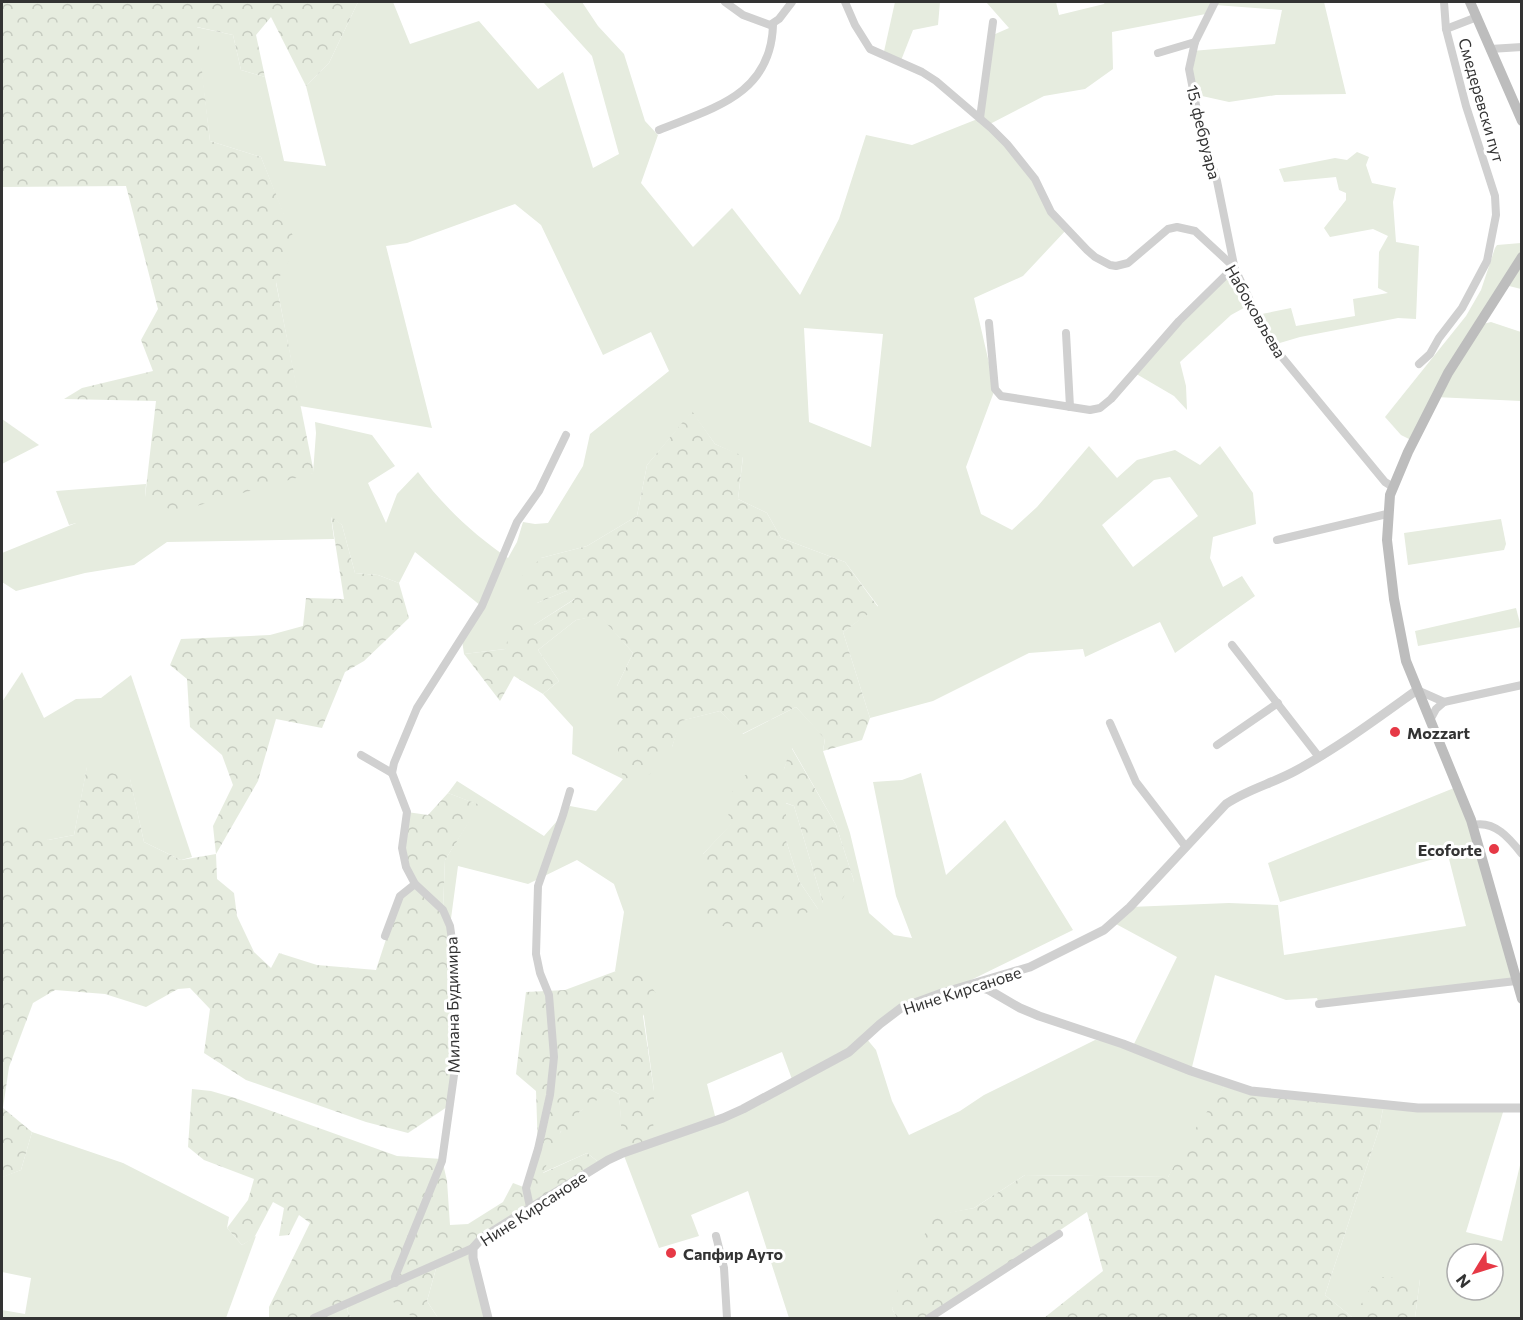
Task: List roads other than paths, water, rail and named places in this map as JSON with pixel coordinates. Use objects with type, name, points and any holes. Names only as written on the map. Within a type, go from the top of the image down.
[{"type":"main road","name":"Смедеревски пут","points":[[1470,2],[1521,121]]},
{"type":"main road","points":[[1521,257],[1448,373],[1408,452],[1393,487],[1387,514],[1389,562],[1400,635],[1416,690],[1459,786],[1473,825],[1517,966],[1516,981],[1521,999]]},
{"type":"street","points":[[725,2],[743,15],[766,24],[773,24],[792,2]]},
{"type":"street","name":"Набоковљева","points":[[844,2],[870,49],[922,72],[936,81],[1007,144],[1035,179],[1051,212],[1087,250],[1102,262],[1116,266],[1128,263],[1168,229],[1177,227],[1195,231],[1234,267],[1264,330],[1277,351],[1385,482],[1393,487]]},
{"type":"street","name":"15. фебруара","points":[[1215,2],[1195,42],[1189,69],[1201,131],[1216,181],[1234,267]]},
{"type":"street","name":"Смедеревски пут","points":[[1419,364],[1430,354],[1462,308],[1487,261],[1496,214],[1495,196],[1466,106],[1446,29],[1444,2]]},
{"type":"street","points":[[1446,29],[1476,17]]},
{"type":"street","points":[[980,118],[993,22]]},
{"type":"street","points":[[659,130],[713,110],[741,94],[763,67],[773,37],[773,24]]},
{"type":"street","points":[[1158,53],[1195,42]]},
{"type":"street","points":[[1490,49],[1521,47]]},
{"type":"street","points":[[989,323],[997,393],[1001,396],[1095,409],[1111,399],[1179,321],[1234,267]]},
{"type":"street","points":[[1066,333],[1070,407]]},
{"type":"street","points":[[361,755],[392,772],[402,741],[417,708],[482,606],[517,522],[539,491],[566,435]]},
{"type":"street","points":[[1277,540],[1387,514]]},
{"type":"street","points":[[1232,645],[1319,757]]},
{"type":"street","points":[[1430,720],[1436,709],[1444,702],[1521,685]]},
{"type":"street","points":[[1416,690],[1444,702]]},
{"type":"street","name":"Нине Кирсанове","points":[[314,1318],[473,1248],[482,1238],[530,1207],[623,1153],[743,1109],[849,1052],[901,1008],[965,985],[1030,967],[1104,930],[1130,907],[1220,810],[1232,801],[1292,773],[1355,735],[1416,690]]},
{"type":"street","points":[[1217,745],[1278,703]]},
{"type":"street","points":[[1110,723],[1136,782],[1186,847]]},
{"type":"street","name":"Милана Будимира","points":[[392,772],[407,812],[402,848],[406,867],[415,884],[442,910],[450,926],[453,947],[455,1068],[442,1161],[395,1277],[395,1282]]},
{"type":"street","points":[[530,1207],[526,1188],[538,1149],[550,1095],[554,1057],[549,995],[540,973],[536,954],[538,886],[570,791]]},
{"type":"street","points":[[1473,825],[1487,824],[1497,829],[1521,854]]},
{"type":"street","points":[[385,936],[400,896],[415,884]]},
{"type":"street","points":[[1319,1004],[1516,981]]},
{"type":"street","points":[[965,985],[980,986],[1039,1016],[1251,1091],[1418,1108],[1521,1108]]},
{"type":"street","points":[[929,1318],[1059,1233]]},
{"type":"street","points":[[716,1236],[724,1268],[727,1318]]},
{"type":"street","points":[[473,1248],[473,1258],[488,1318]]},
{"type":"place","name":"Mozzart","points":[[1395,732]]},
{"type":"place","name":"Ecoforte","points":[[1494,849]]},
{"type":"place","name":"Сапфир Ауто","points":[[671,1253]]}]
